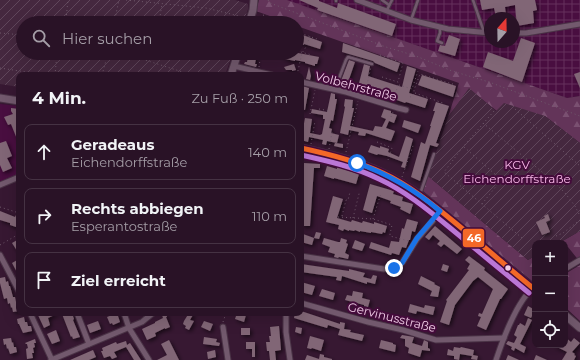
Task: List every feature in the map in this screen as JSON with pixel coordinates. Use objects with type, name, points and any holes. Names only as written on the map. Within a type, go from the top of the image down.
[{"type":"street","points":[[251,16],[254,0]]},
{"type":"street","points":[[357,0],[411,20],[448,29],[484,33]]},
{"type":"street","points":[[520,33],[580,24]]},
{"type":"street","points":[[232,72],[236,60]]},
{"type":"street","points":[[234,66],[257,72]]},
{"type":"street","name":"Volbehrstraße","points":[[304,83],[361,97],[392,109],[406,110]]},
{"type":"street","points":[[0,98],[16,101]]},
{"type":"street","points":[[304,149],[328,154],[366,166],[400,182],[420,195],[532,286]]},
{"type":"street","points":[[0,185],[16,178]]},
{"type":"street","points":[[304,256],[390,269],[394,268],[402,263],[414,243],[440,211]]},
{"type":"street","points":[[0,255],[16,285]]},
{"type":"street","points":[[568,267],[580,260]]},
{"type":"street","points":[[496,360],[504,338],[518,308],[526,295],[532,290]]},
{"type":"street","name":"Gervinusstraße","points":[[304,304],[436,340],[504,338]]},
{"type":"street","points":[[31,316],[51,360],[129,328],[142,322],[149,316]]},
{"type":"street","points":[[78,316],[89,344]]},
{"type":"street","points":[[125,316],[129,328],[149,360]]},
{"type":"street","points":[[286,316],[286,332],[290,360]]},
{"type":"street","points":[[568,318],[580,328]]},
{"type":"street","points":[[223,327],[228,360]]},
{"type":"lane","points":[[382,0],[389,5]]},
{"type":"lane","points":[[387,11],[392,0]]},
{"type":"lane","points":[[411,20],[418,0]]},
{"type":"lane","points":[[473,0],[484,26]]},
{"type":"lane","points":[[440,27],[440,33],[437,41],[442,43]]},
{"type":"lane","points":[[334,90],[348,57],[372,64]]},
{"type":"lane","points":[[420,195],[434,154]]},
{"type":"path","points":[[66,16],[68,0]]},
{"type":"path","points":[[116,16],[119,0]]},
{"type":"path","points":[[126,0],[206,8],[239,16]]},
{"type":"path","points":[[268,0],[270,3],[386,47],[416,56],[452,71],[490,82],[580,116]]},
{"type":"path","points":[[160,16],[162,4]]},
{"type":"path","points":[[263,14],[268,16]]},
{"type":"path","points":[[0,33],[16,34]]},
{"type":"path","points":[[304,34],[317,39]]},
{"type":"path","points":[[304,50],[310,36]]},
{"type":"path","points":[[304,53],[312,55]]},
{"type":"path","points":[[380,55],[403,63],[391,117]]},
{"type":"path","points":[[55,72],[56,60]]},
{"type":"path","points":[[103,72],[106,60]]},
{"type":"path","points":[[144,60],[182,72]]},
{"type":"path","points":[[257,72],[260,60]]},
{"type":"path","points":[[298,72],[300,60]]},
{"type":"path","points":[[346,152],[372,64]]},
{"type":"path","points":[[0,68],[26,72]]},
{"type":"path","points":[[398,85],[412,89],[418,71]]},
{"type":"path","points":[[410,97],[413,96],[420,74],[456,85]]},
{"type":"path","points":[[382,77],[398,82]]},
{"type":"path","points":[[310,114],[316,85]]},
{"type":"path","points":[[414,93],[443,103]]},
{"type":"path","points":[[319,109],[331,111]]},
{"type":"path","points":[[515,109],[580,166]]},
{"type":"path","points":[[494,111],[444,172],[522,238]]},
{"type":"path","points":[[310,150],[315,121]]},
{"type":"path","points":[[483,124],[553,181],[565,193],[580,216]]},
{"type":"path","points":[[328,154],[332,132]]},
{"type":"path","points":[[377,142],[392,148],[388,160]]},
{"type":"path","points":[[400,182],[414,143]]},
{"type":"path","points":[[463,147],[505,183]]},
{"type":"path","points":[[481,204],[501,180]]},
{"type":"path","points":[[353,218],[360,194],[359,191]]},
{"type":"path","points":[[341,217],[350,192]]},
{"type":"path","points":[[373,219],[380,193]]},
{"type":"path","points":[[0,207],[16,212]]},
{"type":"path","points":[[338,217],[373,219],[392,225],[390,236],[414,243]]},
{"type":"path","points":[[556,236],[563,233],[580,220]]},
{"type":"path","points":[[0,245],[16,235]]},
{"type":"path","points":[[223,327],[225,316]]},
{"type":"shaded area","points":[[286,0],[580,0],[580,96],[567,98]]},
{"type":"shaded area","points":[[0,104],[16,106],[16,177],[0,184]]},
{"type":"green space","points":[[0,0],[235,0],[248,4],[246,16],[16,16],[16,60],[230,60],[226,72],[16,72],[16,87],[0,84]]},
{"type":"green space","points":[[259,0],[287,0],[567,98],[580,96],[580,143],[545,116],[497,111],[469,89],[448,117],[459,83],[304,28],[304,16],[270,16],[256,11]]},
{"type":"green space","name":"KGV Eichendorffstraße","points":[[469,88],[496,111],[504,103],[545,116],[580,143],[580,231],[564,240],[532,240],[532,258],[528,260],[428,176],[448,117]]},
{"type":"green space","points":[[428,176],[528,260],[532,258],[532,281],[423,191]]},
{"type":"green space","points":[[580,231],[580,262],[568,247],[568,240],[564,240]]},
{"type":"green space","points":[[580,265],[580,321],[568,310],[568,272]]},
{"type":"building","points":[[299,0],[319,0],[337,8],[338,3],[396,24],[392,36],[317,10],[318,8]]},
{"type":"building","points":[[480,0],[535,0],[537,10],[533,11],[534,23],[520,25],[520,12],[516,12],[515,5],[505,7],[506,12],[495,12],[494,8],[482,10]]},
{"type":"building","points":[[304,35],[322,42],[320,49],[304,44]]},
{"type":"building","points":[[449,35],[460,39],[455,56],[438,51],[440,45],[445,46]]},
{"type":"building","points":[[521,38],[535,43],[522,82],[483,67],[488,52],[513,61],[518,48],[520,48]]},
{"type":"building","points":[[343,43],[400,63],[397,72],[373,61],[342,52]]},
{"type":"building","points":[[304,54],[319,57],[315,66],[295,60],[304,60]]},
{"type":"building","points":[[247,60],[256,60],[256,67],[244,64]]},
{"type":"building","points":[[349,60],[355,62],[346,88],[339,86]]},
{"type":"building","points":[[294,64],[296,70],[286,70],[284,67]]},
{"type":"building","points":[[364,64],[370,66],[368,76],[402,87],[407,66],[416,69],[409,93],[428,99],[425,108],[406,102],[405,103],[394,99],[395,96],[366,87],[364,93],[356,90]]},
{"type":"building","points":[[309,67],[311,76],[310,80],[306,79]]},
{"type":"building","points":[[580,72],[580,88],[574,74]]},
{"type":"building","points":[[422,75],[456,86],[453,97],[418,85]]},
{"type":"building","points":[[304,87],[309,88],[304,110]]},
{"type":"building","points":[[331,93],[335,94],[335,99],[337,99],[333,121],[331,120],[329,128],[332,129],[331,133],[339,135],[337,143],[327,141],[326,145],[322,144],[323,140],[309,137],[308,142],[304,141],[305,118],[312,119],[310,133],[322,134],[325,119],[323,119],[323,115],[311,113],[312,109],[327,112]]},
{"type":"building","points":[[345,99],[353,100],[352,108],[354,108],[350,126],[373,131],[375,126],[382,127],[386,119],[381,117],[384,109],[397,115],[394,123],[389,121],[386,128],[395,131],[391,141],[366,133],[365,136],[358,135],[359,132],[349,130],[348,135],[340,133]]},
{"type":"building","points":[[436,102],[449,106],[436,143],[439,144],[437,147],[430,145],[420,181],[411,177],[421,142],[425,144],[431,126]]},
{"type":"building","points":[[11,108],[16,109],[16,136],[11,124],[8,125],[4,117],[13,114]]},
{"type":"building","points":[[404,120],[421,125],[418,133],[402,127]]},
{"type":"building","points":[[406,136],[413,139],[405,168],[401,167],[403,162],[387,156],[368,152],[371,145],[380,148],[380,146],[389,149],[388,152],[399,157]]},
{"type":"building","points":[[6,141],[12,156],[7,158],[12,168],[3,172],[0,165],[0,143]]},
{"type":"building","points":[[335,143],[343,144],[343,148],[334,146]]},
{"type":"building","points":[[304,163],[320,164],[320,168],[314,168],[310,226],[304,226]]},
{"type":"building","points":[[327,166],[337,169],[337,167],[359,174],[356,184],[324,176]]},
{"type":"building","points":[[370,184],[394,191],[393,194],[403,197],[402,201],[413,204],[410,214],[400,209],[401,207],[390,203],[391,201],[377,196],[372,213],[363,210]]},
{"type":"building","points":[[333,196],[343,199],[337,218],[351,222],[352,220],[374,224],[374,222],[387,226],[385,233],[360,232],[355,230],[349,231],[344,229],[343,231],[338,229],[339,225],[326,222]]},
{"type":"building","points":[[0,211],[15,217],[16,215],[16,227],[10,225],[10,223],[0,220]]},
{"type":"building","points":[[548,214],[550,220],[546,222],[550,232],[542,235],[536,222],[545,218],[544,216]]},
{"type":"building","points":[[407,219],[418,222],[415,232],[412,231],[406,248],[402,247],[399,255],[392,253],[391,255],[369,248],[371,242],[389,248],[391,241],[399,242],[402,228],[404,229]]},
{"type":"building","points":[[435,226],[462,249],[457,254],[444,244],[441,247],[437,244],[440,241],[433,235],[429,240],[425,237]]},
{"type":"building","points":[[316,232],[321,233],[319,239],[314,238]]},
{"type":"building","points":[[304,234],[314,238],[312,245],[304,243]]},
{"type":"building","points":[[324,238],[338,242],[340,242],[341,238],[347,240],[346,243],[348,244],[345,253],[349,255],[348,259],[334,257],[335,254],[328,252],[330,247],[322,244]]},
{"type":"building","points":[[355,240],[365,244],[362,251],[352,248]]},
{"type":"building","points":[[16,241],[16,249],[12,243]]},
{"type":"building","points":[[469,256],[508,289],[500,299],[486,330],[477,326],[481,317],[478,316],[479,313],[482,314],[493,289],[478,277],[473,281],[455,305],[449,325],[440,322],[447,301],[446,300],[469,270],[467,269],[470,264],[465,260]]},
{"type":"building","points":[[16,261],[16,270],[12,263]]},
{"type":"building","points":[[304,264],[349,271],[349,269],[365,273],[363,277],[371,279],[373,275],[377,276],[375,284],[367,282],[367,284],[342,276],[341,281],[336,280],[337,277],[304,272]]},
{"type":"building","points":[[443,264],[449,266],[447,272],[441,270]]},
{"type":"building","points":[[421,276],[440,287],[438,297],[430,296],[432,291],[418,284]]},
{"type":"building","points":[[5,277],[6,282],[8,281],[13,297],[15,297],[16,312],[13,312],[10,303],[8,304],[7,298],[4,299],[0,278]]},
{"type":"building","points":[[304,283],[315,286],[312,295],[304,293]]},
{"type":"building","points":[[322,289],[335,293],[333,300],[319,296]]},
{"type":"building","points":[[353,291],[363,293],[362,298],[370,300],[368,307],[345,300],[347,295],[352,296]]},
{"type":"building","points":[[410,304],[424,308],[425,305],[435,307],[433,315],[417,311],[416,314],[408,312]]},
{"type":"building","points":[[528,306],[532,308],[531,318],[524,315]]},
{"type":"building","points":[[304,312],[340,324],[340,322],[345,323],[344,329],[364,335],[362,341],[338,335],[340,329],[328,325],[327,328],[294,318],[294,316],[304,316]]},
{"type":"building","points":[[38,316],[52,316],[48,318],[50,325],[44,328]]},
{"type":"building","points":[[63,316],[73,316],[73,320],[80,337],[73,339],[72,336],[71,337]]},
{"type":"building","points":[[118,316],[120,322],[113,325],[112,323],[110,324],[107,317]]},
{"type":"building","points":[[162,316],[167,316],[170,327],[155,333],[156,336],[147,340],[142,329],[163,318]]},
{"type":"building","points":[[187,316],[192,316],[190,320],[194,321],[189,330],[185,328],[186,326],[183,324]]},
{"type":"building","points":[[236,316],[246,316],[244,322],[235,319]]},
{"type":"building","points":[[24,317],[28,326],[31,326],[32,331],[23,333],[17,319]]},
{"type":"building","points":[[528,318],[532,320],[520,344],[526,347],[524,353],[515,348],[514,351],[511,349],[512,347],[506,344],[508,341],[514,343],[517,337],[514,335],[520,323],[525,326]]},
{"type":"building","points":[[98,321],[101,329],[90,333],[87,325]]},
{"type":"building","points":[[204,321],[213,324],[210,331],[201,327]]},
{"type":"building","points":[[279,326],[281,350],[275,351],[276,360],[270,360],[266,342],[270,342],[270,327]]},
{"type":"building","points":[[296,327],[302,328],[301,334],[295,332]]},
{"type":"building","points":[[241,328],[250,328],[250,335],[241,335]]},
{"type":"building","points":[[56,330],[60,341],[52,344],[47,334]]},
{"type":"building","points":[[402,335],[414,337],[412,343],[422,346],[424,340],[428,342],[428,348],[430,351],[422,350],[420,357],[408,353],[409,348],[405,346],[405,339],[400,338]]},
{"type":"building","points":[[310,336],[324,340],[321,351],[307,348]]},
{"type":"building","points":[[204,337],[217,339],[216,342],[220,343],[219,346],[203,344]]},
{"type":"building","points":[[11,338],[17,352],[10,354],[6,344],[4,345],[3,339]]},
{"type":"building","points":[[574,338],[580,343],[572,352],[576,356],[574,360],[562,360],[567,352],[559,348],[568,348],[568,340],[571,342]]},
{"type":"building","points":[[35,339],[36,343],[34,343],[35,347],[33,348],[34,353],[32,353],[33,358],[27,359],[27,344],[25,343]]},
{"type":"building","points":[[169,340],[179,360],[157,360],[167,355],[161,344]]},
{"type":"building","points":[[381,340],[396,345],[395,352],[379,348]]},
{"type":"building","points":[[126,341],[127,345],[130,343],[141,360],[134,360],[126,347],[114,352],[117,357],[112,359],[110,356],[104,358],[101,351],[103,351],[102,348],[116,342],[117,344]]},
{"type":"building","points":[[246,342],[255,342],[255,357],[252,357],[252,349],[246,349]]},
{"type":"building","points":[[454,347],[474,350],[473,355],[478,356],[477,360],[471,359],[472,356],[460,354],[459,360],[454,359],[454,356],[447,355],[448,349],[453,351]]},
{"type":"building","points":[[93,350],[96,357],[89,360],[70,360]]},
{"type":"building","points":[[215,350],[216,357],[208,359],[207,352]]},
{"type":"building","points":[[320,354],[332,360],[305,360],[307,355],[319,359]]},
{"type":"building","points":[[508,355],[519,360],[506,360]]},
{"type":"building","points":[[536,355],[547,360],[534,360]]},
{"type":"transit line","name":"46","points":[[304,149],[353,161],[383,173],[402,183],[420,195],[463,229],[532,287]]},
{"type":"transit line","points":[[304,156],[360,171],[398,189],[416,201],[529,293]]},
{"type":"route","points":[[357,163],[400,182],[420,195],[440,211],[417,238],[402,263],[394,268]]}]
